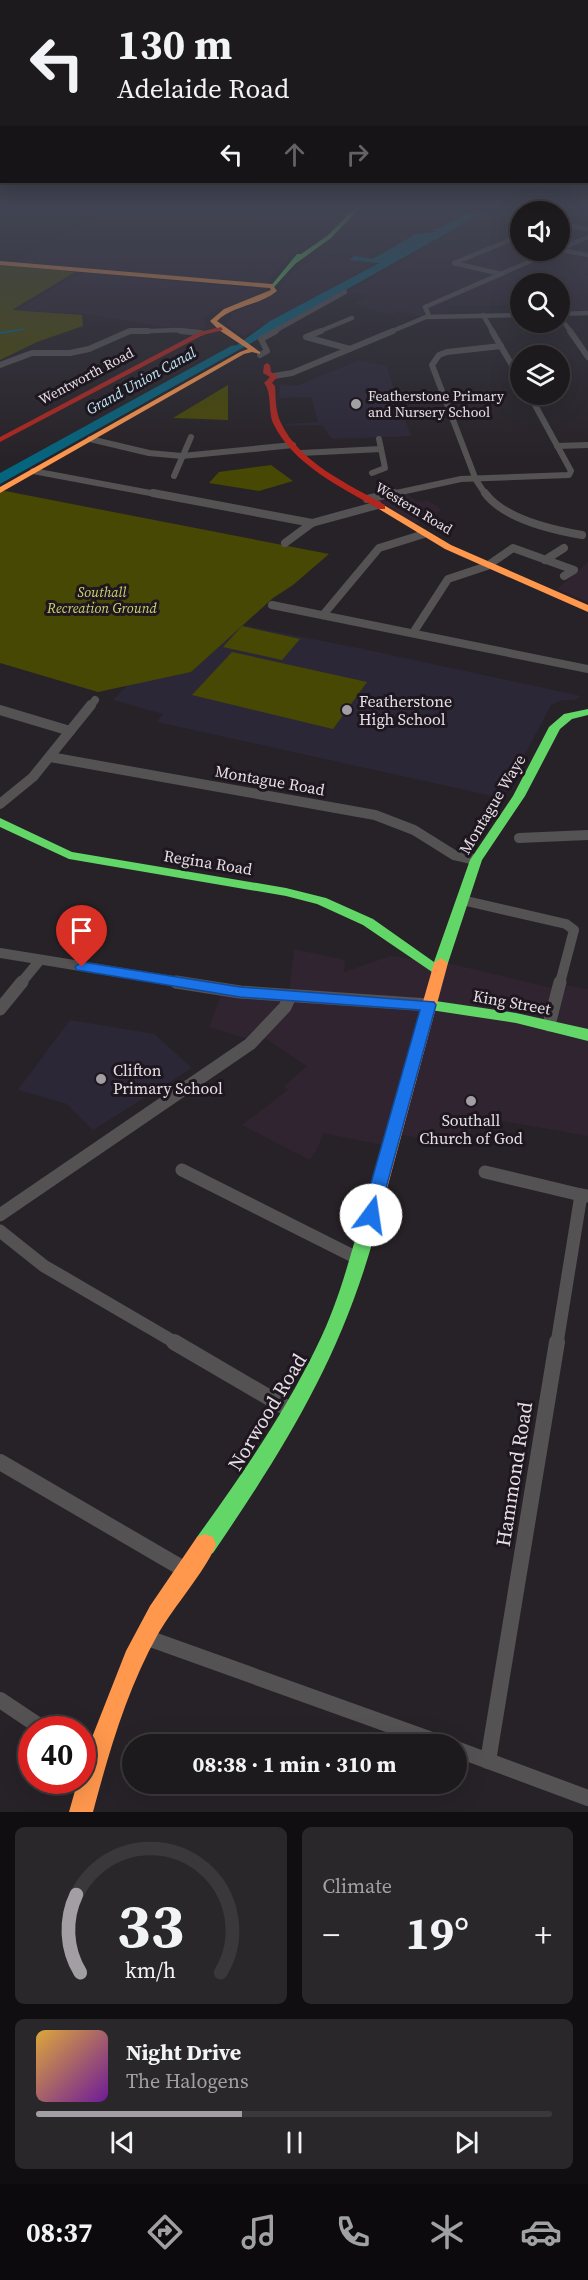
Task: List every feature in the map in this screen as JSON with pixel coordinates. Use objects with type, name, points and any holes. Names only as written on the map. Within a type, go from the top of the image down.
[{"type":"street","points":[[259,360],[215,325],[215,317],[267,297],[273,292]]},
{"type":"street","points":[[259,360],[267,351],[261,339],[345,292]]},
{"type":"street","points":[[429,316],[424,308],[460,292]]},
{"type":"street","points":[[435,302],[439,316]]},
{"type":"street","points":[[570,315],[588,313]]},
{"type":"street","points":[[483,315],[510,362]]},
{"type":"street","points":[[0,490],[242,353],[292,373],[429,316],[510,315]]},
{"type":"street","points":[[350,349],[306,337],[352,318]]},
{"type":"street","points":[[0,365],[32,353],[70,353],[89,349],[130,331],[164,330],[201,333]]},
{"type":"street","name":"Wentworth Road","points":[[0,440],[201,333],[221,330]]},
{"type":"street","points":[[570,331],[588,357]]},
{"type":"street","points":[[501,346],[447,352],[439,356],[432,365],[477,478],[488,497],[512,513],[544,528],[586,534]]},
{"type":"street","name":"Western Road","points":[[259,360],[278,425],[297,449],[316,466],[424,534],[487,566],[588,609]]},
{"type":"street","points":[[285,543],[312,523],[441,482],[477,478],[569,475],[571,471],[535,405]]},
{"type":"street","points":[[174,476],[191,437]]},
{"type":"street","points":[[90,439],[149,453],[182,456],[297,449],[381,449]]},
{"type":"street","points":[[372,473],[385,468],[379,439]]},
{"type":"street","points":[[557,446],[588,445]]},
{"type":"street","points":[[33,471],[312,523]]},
{"type":"street","points":[[323,615],[379,548],[424,534]]},
{"type":"street","points":[[413,633],[448,579],[487,566],[513,548],[574,570],[564,576]]},
{"type":"street","points":[[545,560],[564,548]]},
{"type":"street","points":[[272,605],[588,669]]},
{"type":"street","points":[[0,804],[30,780],[95,700]]},
{"type":"street","points":[[0,710],[70,731]]},
{"type":"street","name":"Montague Waye","points":[[429,1005],[438,971],[476,860],[519,796],[560,720],[588,712]]},
{"type":"street","name":"Montague Road","points":[[50,757],[375,815],[414,830],[454,855],[476,860]]},
{"type":"street","name":"Regina Road","points":[[0,822],[23,832],[46,847],[69,855],[313,898],[368,922],[438,971]]},
{"type":"street","points":[[519,838],[588,835]]},
{"type":"street","points":[[462,900],[566,924],[574,930],[549,1024]]},
{"type":"street","points":[[405,949],[425,953],[445,950]]},
{"type":"street","points":[[0,953],[213,988],[290,996],[369,999],[429,1005]]},
{"type":"street","points":[[0,1009],[40,960]]},
{"type":"street","points":[[0,1215],[249,1044],[285,1007],[290,996]]},
{"type":"street","name":"King Street","points":[[429,1005],[549,1024],[588,1035]]},
{"type":"street","name":"Norwood Road","points":[[96,1742],[145,1637],[242,1492],[292,1411],[319,1363],[339,1319],[359,1259],[388,1146],[429,1005]]},
{"type":"street","points":[[182,1170],[359,1259]]},
{"type":"street","name":"Hammond Road","points":[[485,1172],[585,1196],[488,1761]]},
{"type":"street","points":[[0,1232],[44,1266],[292,1411]]},
{"type":"street","points":[[0,1462],[187,1571]]},
{"type":"street","points":[[145,1637],[415,1734]]},
{"type":"street","points":[[0,1700],[24,1716]]},
{"type":"street","points":[[467,1753],[588,1798]]},
{"type":"street","name":"Norwood Road","points":[[81,1812],[83,1794]]},
{"type":"shaded area","points":[[49,292],[259,292],[250,300],[218,309],[203,317],[206,329],[168,328],[85,314],[16,310]]},
{"type":"shaded area","points":[[280,292],[324,292],[243,336],[226,324],[233,313]]},
{"type":"shaded area","points":[[348,292],[510,292],[510,305],[446,306],[450,316],[422,317],[399,311],[391,315],[353,304],[369,296]]},
{"type":"shaded area","points":[[570,292],[588,292],[588,311],[570,311]]},
{"type":"shaded area","name":"Featherstone Primary and Nursery School","points":[[359,360],[386,366],[411,436],[332,439],[322,425],[287,426],[285,424],[318,422],[311,397],[279,398],[280,384],[296,386]]},
{"type":"shaded area","points":[[405,493],[418,502],[427,500],[442,510],[415,524],[377,500]]},
{"type":"shaded area","points":[[588,562],[588,602],[557,589]]},
{"type":"shaded area","name":"Featherstone High School","points":[[242,625],[581,696],[574,700],[562,700],[551,705],[502,798],[157,722],[163,714],[113,700],[129,684],[191,672]]},
{"type":"shaded area","points":[[294,949],[345,960],[344,972],[390,956],[456,965],[564,991],[566,985],[588,989],[588,1136],[468,1115],[474,1148],[392,1133],[388,1146],[323,1133],[310,1160],[242,1125],[288,1090],[284,1086],[307,1066],[265,1038],[258,1042],[209,1027],[223,990],[289,993]]},
{"type":"shaded area","name":"Clifton Primary School","points":[[70,1020],[154,1034],[192,1068],[93,1130],[67,1104],[18,1090]]},
{"type":"green space","points":[[0,292],[43,292],[12,310],[82,315],[83,326],[37,342],[0,360]]},
{"type":"green space","points":[[228,385],[228,420],[173,418]]},
{"type":"green space","points":[[271,465],[293,481],[259,491],[209,483],[219,472]]},
{"type":"green space","name":"Southall Recreation Ground","points":[[0,490],[329,554],[293,585],[273,598],[191,672],[98,692],[0,663]]},
{"type":"green space","points":[[242,626],[300,639],[282,660],[223,647]]},
{"type":"green space","points":[[232,652],[367,682],[333,729],[192,695]]},
{"type":"water","points":[[325,292],[343,292],[0,484],[0,473],[231,346],[237,345],[270,321]]},
{"type":"waterway","points":[[5,332],[24,329]]},
{"type":"waterway","points":[[0,333],[14,331]]},
{"type":"traffic: fast","points":[[441,963],[476,860],[519,796],[555,727],[568,716],[588,712]]},
{"type":"traffic: fast","points":[[0,822],[69,855],[286,892],[321,901],[368,922],[438,971]]},
{"type":"traffic: fast","points":[[429,1005],[516,1018],[588,1035]]},
{"type":"traffic: fast","points":[[205,1545],[278,1436],[311,1379],[342,1309],[354,1277],[366,1233]]},
{"type":"traffic: slow","points":[[258,353],[221,329],[213,321],[234,307],[267,296],[273,292]]},
{"type":"traffic: slow","points":[[0,490],[242,353],[253,350]]},
{"type":"traffic: slow","points":[[382,507],[448,547],[588,609]]},
{"type":"traffic: slow","points":[[366,1233],[441,963]]},
{"type":"traffic: slow","points":[[81,1812],[108,1724],[134,1659],[158,1614],[205,1545]]},
{"type":"traffic: jam","points":[[0,440],[201,333],[221,329]]},
{"type":"traffic: jam","points":[[267,365],[267,373],[274,376],[268,383],[271,386],[274,414],[286,438],[309,462],[338,482],[382,507]]},
{"type":"place","name":"Featherstone Primary and Nursery School","points":[[356,404]]},
{"type":"place","name":"Featherstone High School","points":[[347,710]]},
{"type":"place","name":"Clifton Primary School","points":[[101,1079]]},
{"type":"place","name":"Southall Church of God","points":[[471,1101]]},
{"type":"route","points":[[82,967],[240,992],[369,999],[429,1005],[388,1146],[371,1215]]},
{"type":"water label","name":"Grand Union Canal","points":[[141,381]]}]
